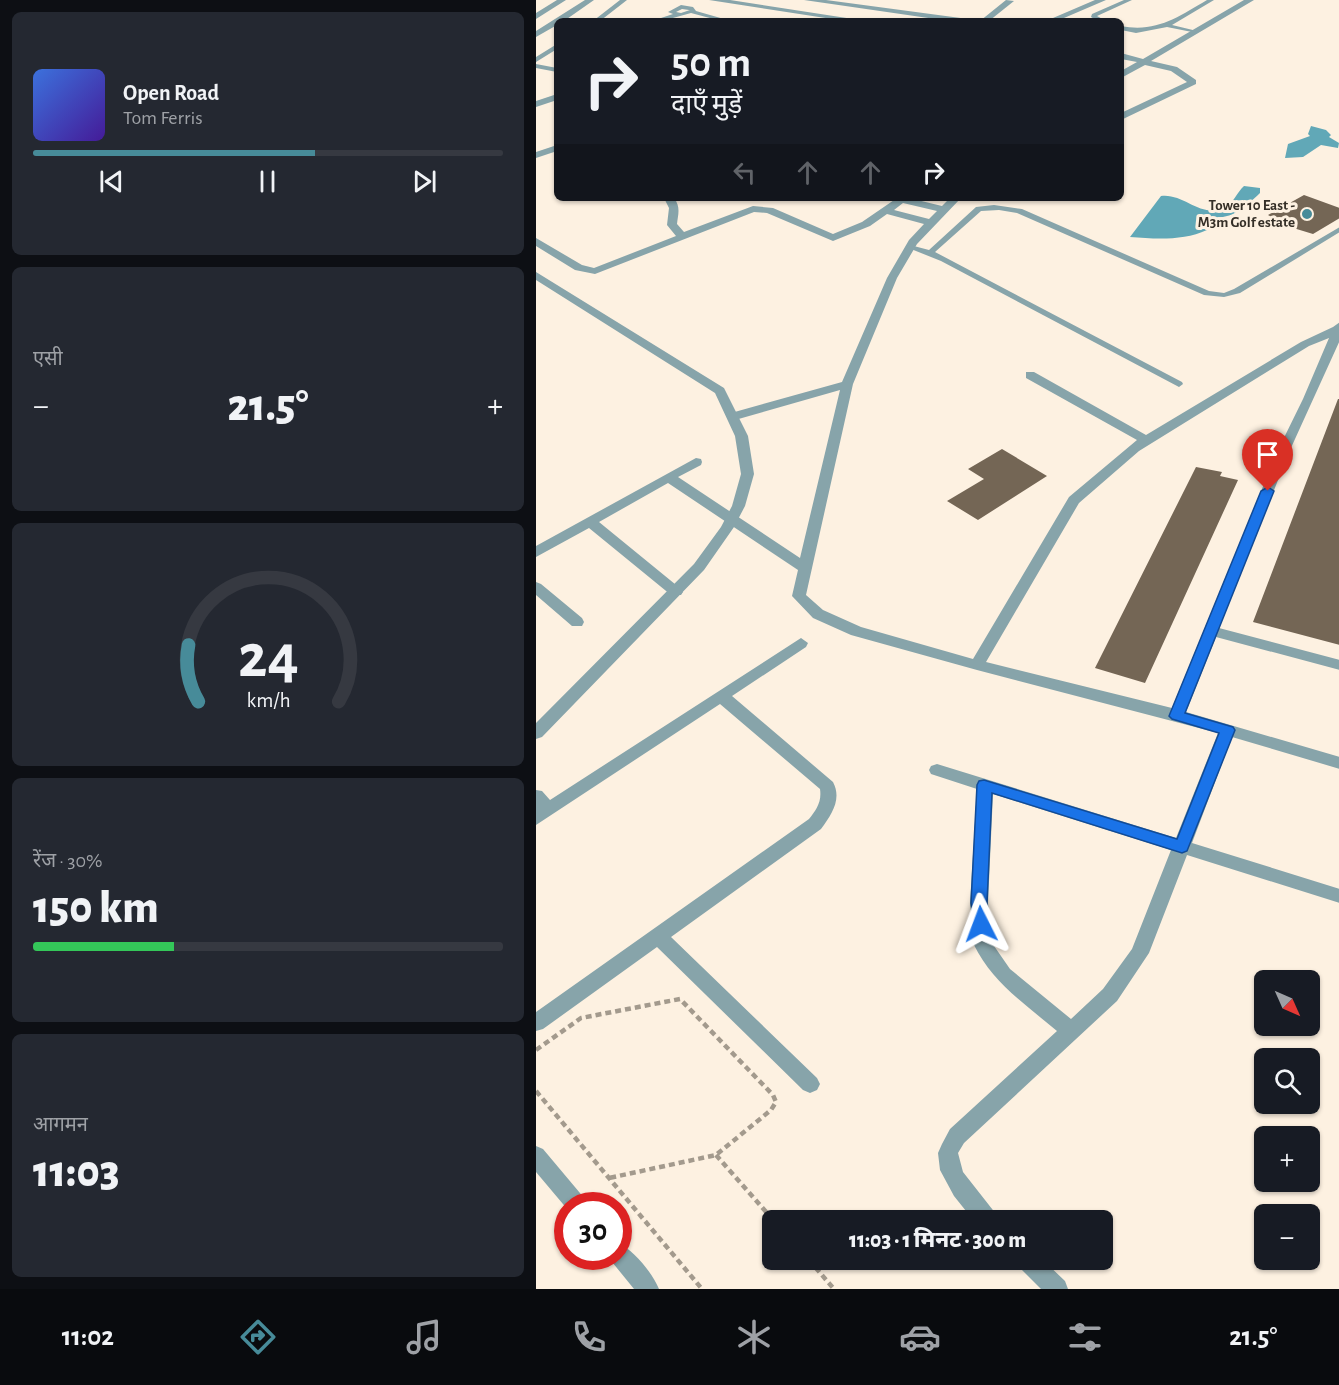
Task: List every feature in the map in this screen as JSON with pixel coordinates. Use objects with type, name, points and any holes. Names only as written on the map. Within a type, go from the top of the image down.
[{"type":"street","points":[[536,17],[562,0]]},
{"type":"street","points":[[562,18],[590,0]]},
{"type":"street","points":[[713,0],[842,18]]},
{"type":"street","points":[[788,10],[802,0]]},
{"type":"street","points":[[808,0],[945,18]]},
{"type":"street","points":[[987,18],[1009,0],[1024,0]]},
{"type":"street","points":[[1057,18],[1102,0]]},
{"type":"street","points":[[1124,73],[1250,0]]},
{"type":"street","points":[[536,35],[554,23]]},
{"type":"street","points":[[1124,57],[1174,69],[1193,82],[1124,116]]},
{"type":"street","points":[[536,104],[554,98]]},
{"type":"street","points":[[536,155],[554,149]]},
{"type":"street","points":[[672,201],[676,211],[672,225],[683,237]]},
{"type":"street","points":[[536,241],[579,268],[589,271],[613,265],[760,209],[769,210],[833,238],[866,224],[900,201]]},
{"type":"street","points":[[910,201],[944,210]]},
{"type":"street","points":[[953,201],[910,247],[892,278],[847,384],[799,596],[818,614],[856,631],[977,665],[1177,716],[1340,763]]},
{"type":"street","points":[[887,211],[931,223]]},
{"type":"street","points":[[536,275],[720,391],[735,416],[747,465],[747,484],[717,544],[676,592],[536,734]]},
{"type":"street","points":[[977,665],[1074,500],[1146,440],[1305,344],[1338,328]]},
{"type":"street","points":[[1177,716],[1284,450],[1309,399],[1338,328]]},
{"type":"street","points":[[1030,375],[1146,440]]},
{"type":"street","points":[[735,416],[847,384]]},
{"type":"street","points":[[536,552],[696,462]]},
{"type":"street","points":[[670,478],[805,568]]},
{"type":"street","points":[[591,523],[676,592]]},
{"type":"street","points":[[536,587],[577,622]]},
{"type":"street","points":[[1211,632],[1340,665]]},
{"type":"street","points":[[536,796],[542,814],[801,642]]},
{"type":"street","points":[[536,1023],[815,824],[827,808],[830,794],[827,786],[721,696]]},
{"type":"street","points":[[977,1210],[950,1170],[948,1153],[957,1136],[1110,995],[1140,953],[1228,730]]},
{"type":"street","points":[[937,770],[1340,896]]},
{"type":"street","points":[[984,785],[979,903],[983,945],[1003,975],[1071,1031]]},
{"type":"street","points":[[658,936],[810,1084]]},
{"type":"street","points":[[536,1156],[566,1192]]},
{"type":"street","points":[[632,1270],[648,1289]]},
{"type":"street","points":[[1038,1270],[1057,1289]]},
{"type":"lane","points":[[600,18],[623,0]]},
{"type":"lane","points":[[666,18],[691,10],[698,0]]},
{"type":"lane","points":[[1096,18],[1094,15],[1129,0]]},
{"type":"lane","points":[[1124,29],[1136,31],[1166,25],[1211,0]]},
{"type":"lane","points":[[691,10],[718,18]]},
{"type":"lane","points":[[1166,25],[1195,32]]},
{"type":"lane","points":[[536,60],[554,48]]},
{"type":"lane","points":[[536,60],[554,63]]},
{"type":"lane","points":[[536,66],[554,69]]},
{"type":"lane","points":[[930,253],[979,209],[1004,208],[1019,211],[1207,293],[1224,295],[1237,291],[1340,229]]},
{"type":"lane","points":[[910,247],[930,253],[1179,384]]},
{"type":"path","points":[[536,1050],[581,1018],[680,999],[773,1095],[776,1102],[771,1110],[716,1155],[609,1178]]},
{"type":"path","points":[[536,1090],[702,1289]]},
{"type":"path","points":[[716,1155],[764,1210]]},
{"type":"path","points":[[818,1270],[834,1289]]},
{"type":"water","points":[[1311,126],[1326,130],[1331,135],[1329,137],[1339,143],[1338,148],[1321,145],[1303,157],[1285,158],[1288,144],[1310,136],[1308,134]]},
{"type":"water","points":[[1244,186],[1260,188],[1260,193],[1233,214],[1210,222],[1207,230],[1179,238],[1130,237],[1161,196],[1177,198],[1200,208],[1216,211],[1228,206]]},
{"type":"building","name":"Tower 10 East - M3m Golf estate","points":[[1304,195],[1340,208],[1340,218],[1313,234],[1290,227],[1268,215]]},
{"type":"building","points":[[1338,399],[1340,399],[1340,645],[1253,622]]},
{"type":"building","points":[[1002,449],[1047,476],[978,520],[947,501],[984,479],[968,469]]},
{"type":"building","points":[[1196,467],[1222,472],[1220,476],[1238,480],[1145,683],[1095,668]]},
{"type":"place","name":"Tower 10 East - M3m Golf estate","points":[[1307,214]]},
{"type":"route","points":[[981,924],[979,903],[984,785],[1182,847],[1228,730],[1177,716],[1268,491]]}]
